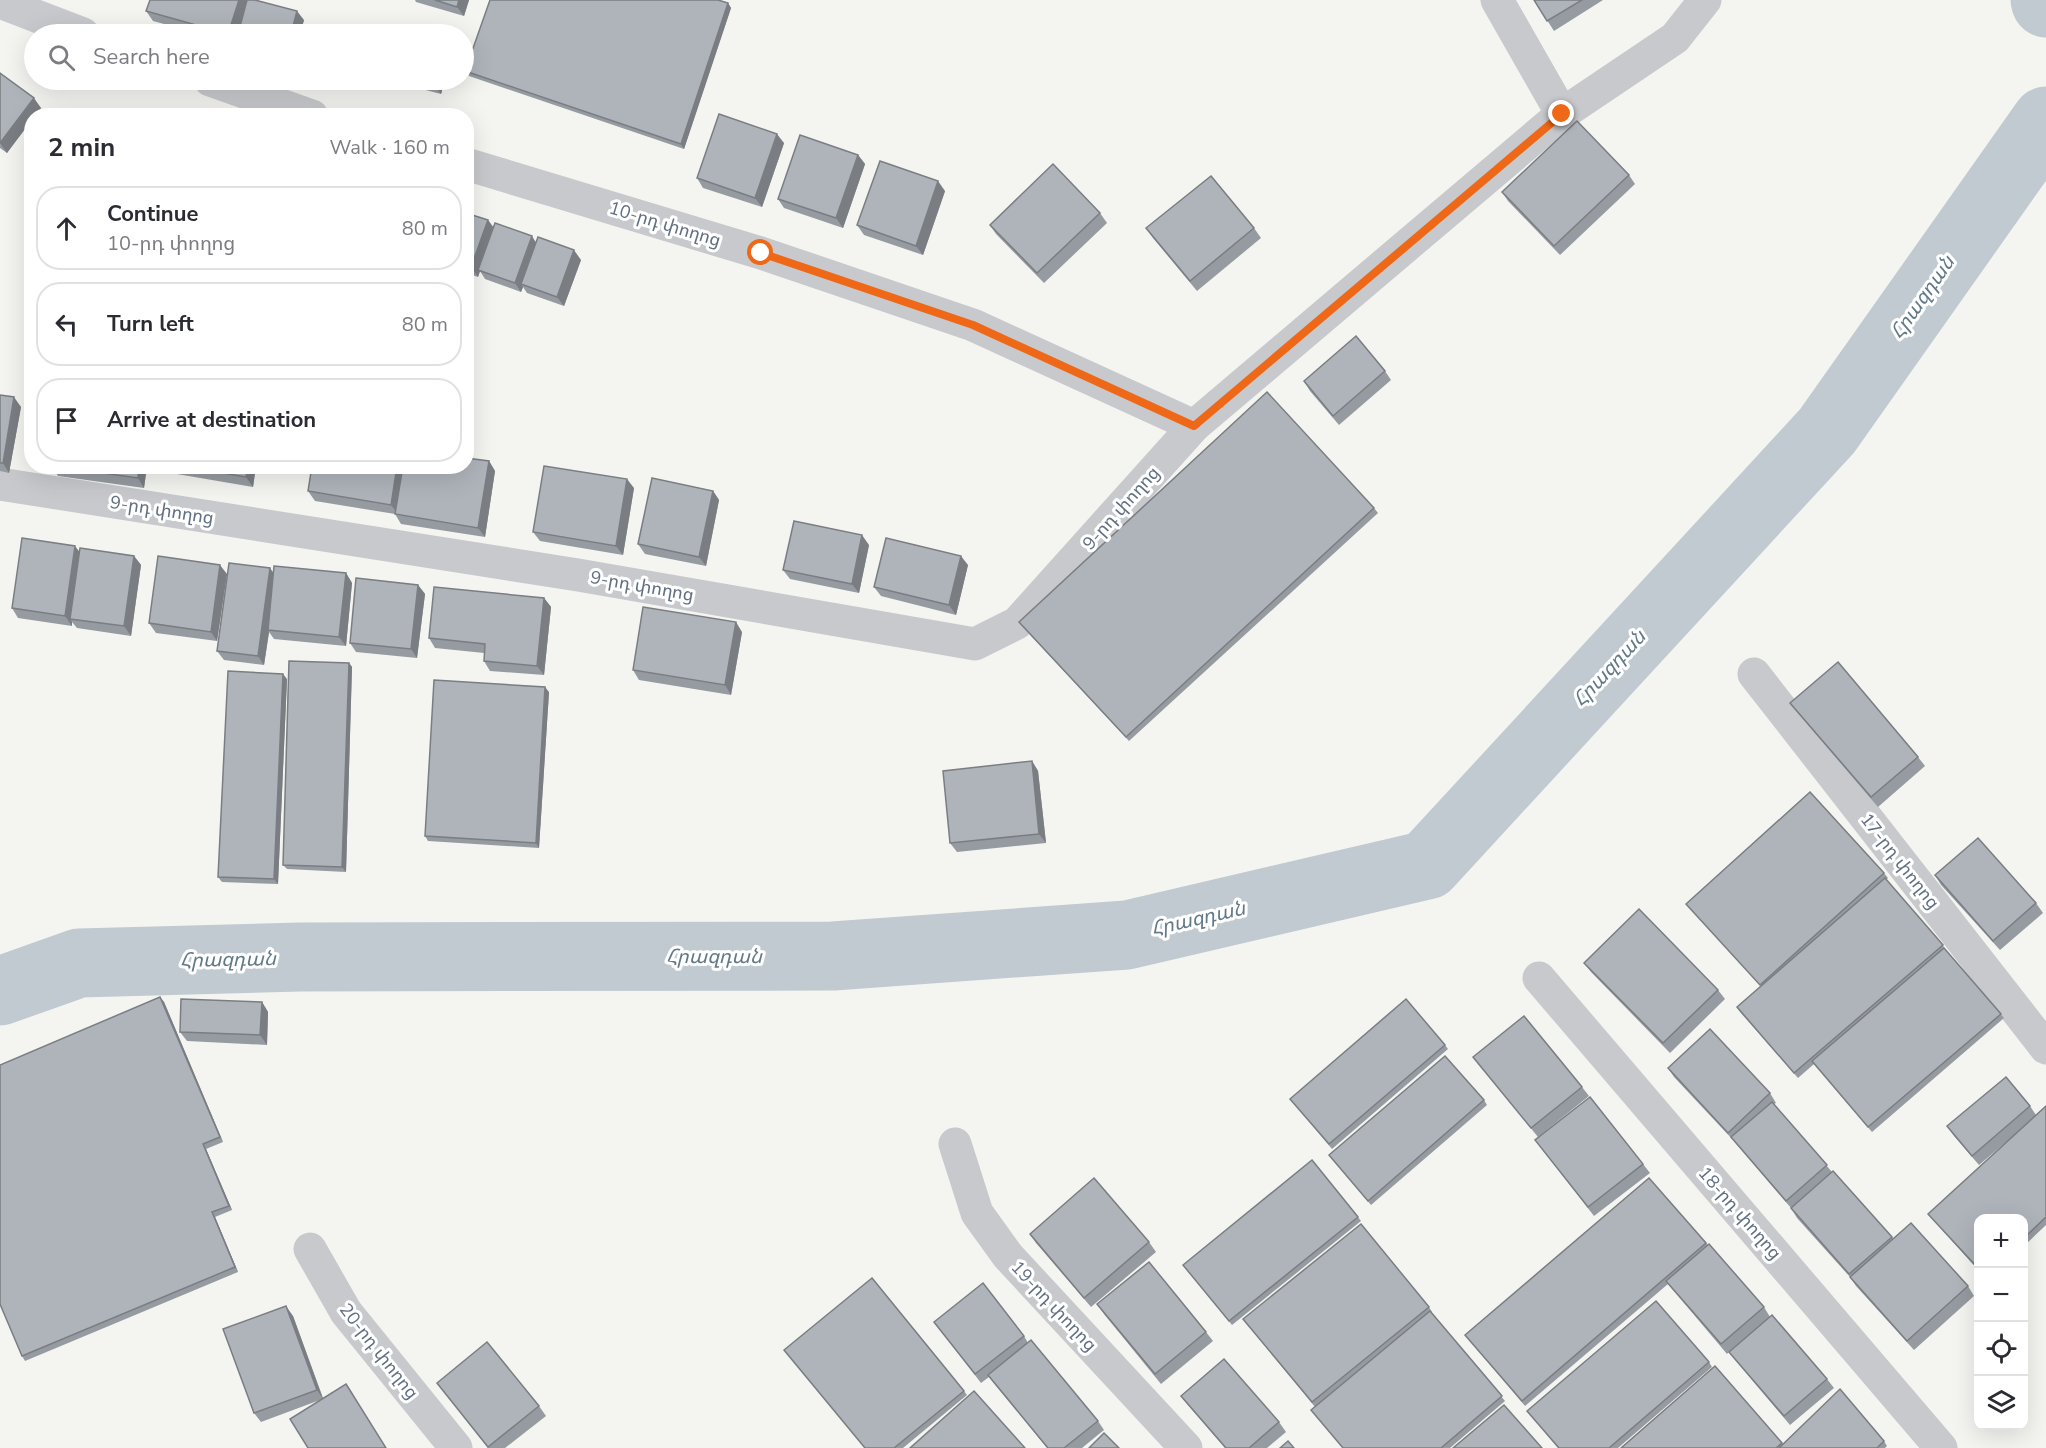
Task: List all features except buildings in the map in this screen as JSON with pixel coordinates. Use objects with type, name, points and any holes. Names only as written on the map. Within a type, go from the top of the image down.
[{"type":"street","points":[[1497,0],[1562,114]]},
{"type":"street","name":"9-րդ փողոց","points":[[0,484],[578,575],[975,644],[1017,623],[1194,426],[1562,114],[1675,38],[1705,0]]},
{"type":"street","points":[[0,2],[57,24]]},
{"type":"street","points":[[238,90],[289,108]]},
{"type":"street","name":"10-րդ փողոց","points":[[474,167],[761,253],[973,325],[1194,426]]},
{"type":"street","name":"17-րդ փողոց","points":[[1754,674],[2046,1048]]},
{"type":"street","name":"18-րդ փողոց","points":[[1539,978],[1941,1448]]},
{"type":"street","name":"19-րդ փողոց","points":[[955,1144],[977,1213],[1008,1256],[1186,1448]]},
{"type":"street","name":"20-րդ փողոց","points":[[310,1249],[346,1312],[456,1448]]},
{"type":"waterway","name":"Հրազդան","points":[[0,991],[79,963],[300,957],[833,956],[1127,935],[1427,865],[1827,431],[2046,121]]},
{"type":"route","points":[[761,253],[973,325],[1194,426],[1562,114]]}]
